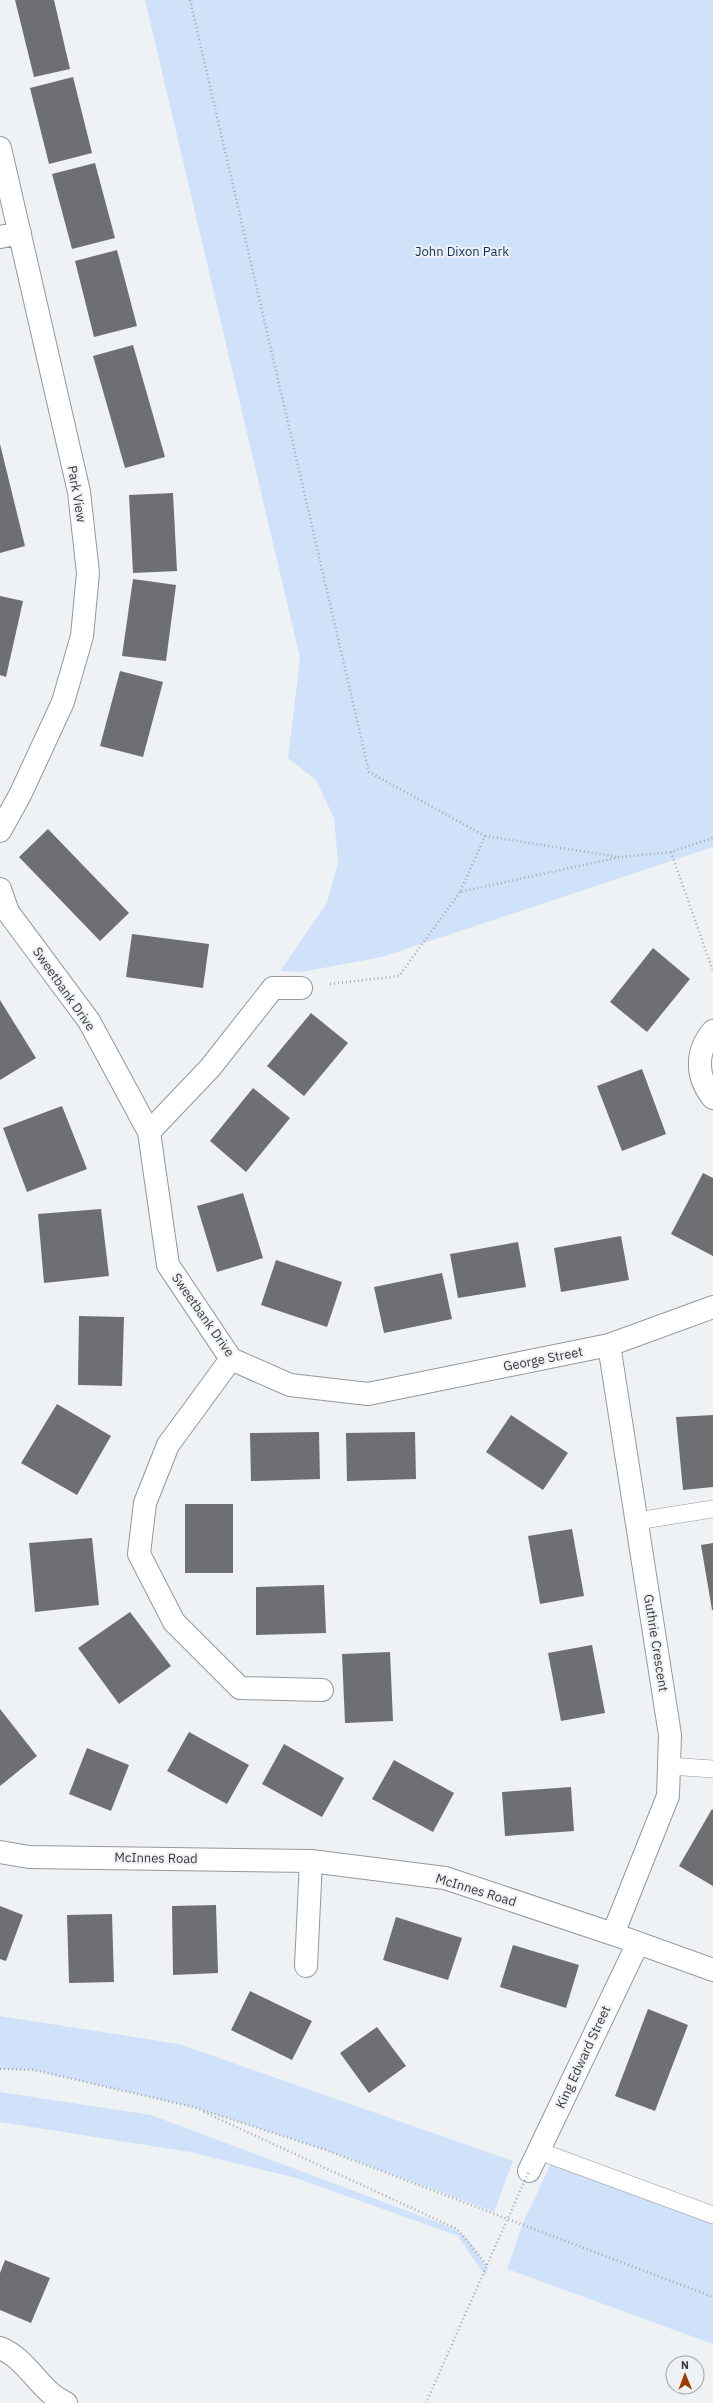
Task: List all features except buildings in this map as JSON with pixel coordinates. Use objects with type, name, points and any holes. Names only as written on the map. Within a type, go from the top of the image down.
[{"type":"street","name":"Park View","points":[[0,148],[10,235],[79,492],[88,573],[82,636],[63,702],[20,795],[0,831]]},
{"type":"street","name":"Sweetbank Drive","points":[[0,889],[8,912],[89,1021],[148,1132],[168,1264],[231,1359],[290,1385],[368,1394]]},
{"type":"street","points":[[148,1132],[210,1068],[273,988],[301,988]]},
{"type":"street","points":[[713,1031],[705,1040],[700,1055],[699,1069],[706,1089],[713,1098]]},
{"type":"street","name":"George Street","points":[[368,1394],[609,1345],[713,1308]]},
{"type":"street","name":"Guthrie Crescent","points":[[609,1345],[670,1735],[668,1796],[612,1934]]},
{"type":"street","points":[[231,1359],[168,1445],[145,1503],[139,1554],[174,1622],[240,1688],[322,1690]]},
{"type":"street","name":"McInnes Road","points":[[0,1852],[29,1857],[312,1861],[444,1878],[612,1934]]},
{"type":"street","points":[[306,1966],[312,1861]]},
{"type":"street","points":[[612,1934],[713,1970]]},
{"type":"street","name":"King Edward Street","points":[[529,2171],[638,1943]]},
{"type":"street","points":[[0,2348],[21,2361],[54,2397],[66,2403]]},
{"type":"lane","points":[[637,1521],[713,1508]]},
{"type":"lane","points":[[669,1766],[713,1769]]},
{"type":"lane","points":[[539,2151],[713,2215]]},
{"type":"path","points":[[190,0],[369,772],[485,836],[620,857]]},
{"type":"path","points":[[301,988],[399,976],[460,892],[485,836]]},
{"type":"path","points":[[460,892],[620,857],[671,852],[713,838]]},
{"type":"path","points":[[671,852],[713,971]]},
{"type":"path","points":[[0,2069],[34,2070],[193,2107],[326,2150],[713,2297]]},
{"type":"path","points":[[193,2107],[457,2229],[486,2265]]},
{"type":"path","points":[[426,2403],[529,2171]]},
{"type":"green space","name":"John Dixon Park","points":[[145,0],[713,0],[713,847],[382,957],[302,972],[280,971],[327,903],[338,863],[334,818],[316,780],[288,758],[300,658]]},
{"type":"green space","points":[[0,2016],[179,2044],[513,2161],[494,2212],[326,2150],[193,2107],[34,2070],[0,2069]]},
{"type":"green space","points":[[0,2092],[151,2115],[453,2228],[468,2239],[488,2269],[485,2276],[458,2236],[296,2178],[190,2152],[0,2122]]},
{"type":"green space","points":[[554,2157],[713,2215],[713,2344],[507,2269],[523,2223]]}]
